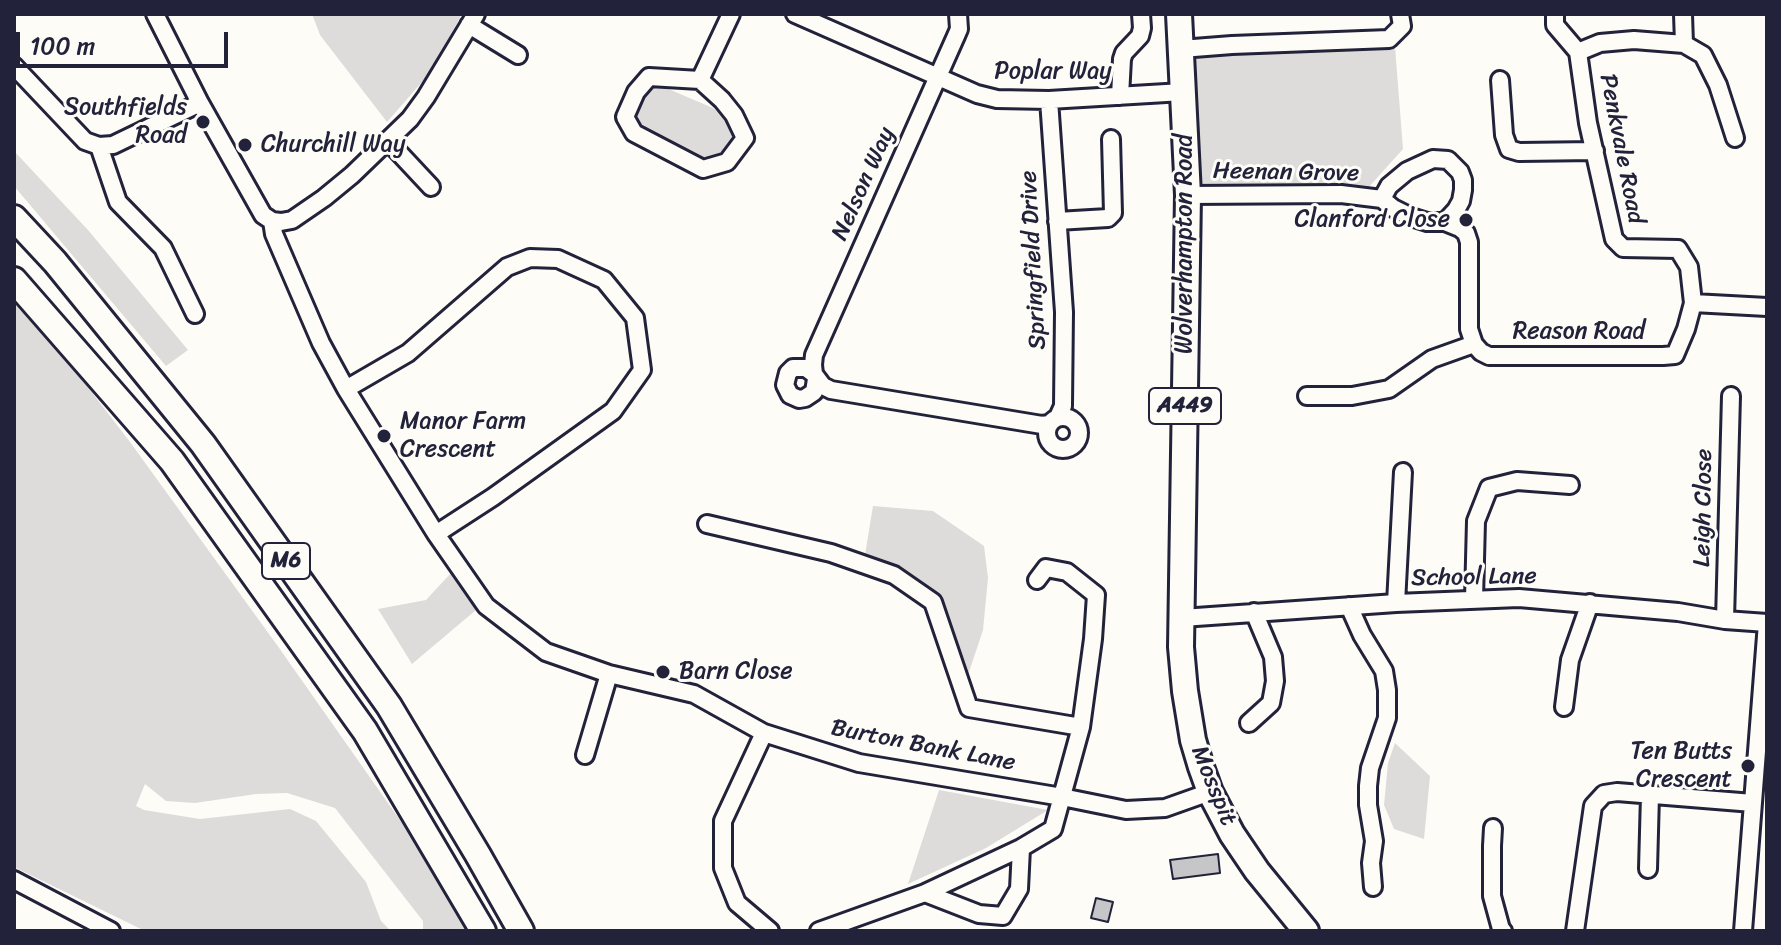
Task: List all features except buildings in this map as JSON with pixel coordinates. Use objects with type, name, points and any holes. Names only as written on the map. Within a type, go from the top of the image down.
[{"type":"highway","name":"Wolverhampton Road","points":[[1179,14],[1188,195],[1182,618]]},
{"type":"highway","name":"M6","points":[[14,218],[55,262],[203,444],[389,706],[521,931]]},
{"type":"highway","name":"M6","points":[[14,280],[172,461],[365,731],[483,931]]},
{"type":"highway","name":"Mosspit","points":[[1182,618],[1185,691],[1193,740],[1210,792],[1246,856],[1296,927]]},
{"type":"street","name":"Burton Bank Lane","points":[[155,14],[200,103],[263,215],[272,221],[274,234],[321,343],[346,389],[436,534],[486,606],[546,652],[609,674],[694,694],[764,733],[859,763],[1126,810],[1165,808],[1210,792]]},
{"type":"street","points":[[700,80],[731,14]]},
{"type":"street","name":"Poplar Way","points":[[795,14],[938,78],[997,99],[1049,100],[1183,92]]},
{"type":"street","name":"Nelson Way","points":[[815,376],[814,355],[959,29],[958,14]]},
{"type":"street","points":[[1120,96],[1122,59],[1140,36],[1141,14]]},
{"type":"street","points":[[1181,49],[1389,39],[1402,26],[1400,14]]},
{"type":"street","points":[[1555,14],[1555,25],[1578,52]]},
{"type":"street","points":[[1683,14],[1684,44],[1703,55],[1718,85],[1735,138]]},
{"type":"street","points":[[272,221],[292,220],[313,205],[352,175],[410,119],[472,19],[518,55]]},
{"type":"street","name":"Penkvale Road","points":[[1675,355],[1693,303],[1689,267],[1678,249],[1623,248],[1614,239],[1588,123],[1578,52],[1600,43],[1634,40],[1684,44]]},
{"type":"street","points":[[14,66],[85,141],[99,146],[113,145],[200,103]]},
{"type":"street","points":[[649,77],[700,80],[734,115],[745,138],[727,162],[703,169],[634,133],[625,117],[636,92],[649,77]]},
{"type":"street","points":[[1500,80],[1504,135],[1509,149],[1519,152],[1595,151]]},
{"type":"street","name":"Springfield Drive","points":[[815,376],[831,390],[1042,425],[1054,420],[1063,406],[1071,312],[1057,221],[1049,100]]},
{"type":"street","points":[[1057,221],[1108,218],[1113,213],[1111,139]]},
{"type":"street","points":[[388,141],[431,187]]},
{"type":"street","points":[[99,146],[118,202],[163,248],[195,314]]},
{"type":"street","name":"Heenan Grove","points":[[1188,195],[1341,194],[1382,199],[1411,217],[1427,222],[1445,222],[1461,201],[1463,180],[1448,160],[1433,159],[1407,171],[1389,186],[1382,199]]},
{"type":"street","points":[[1307,396],[1352,396],[1389,389],[1432,359],[1474,344],[1469,329],[1469,242],[1460,228],[1445,222]]},
{"type":"street","points":[[346,389],[408,353],[507,267],[530,258],[558,259],[604,280],[635,318],[642,370],[613,411],[436,534]]},
{"type":"street","points":[[1693,303],[1767,307]]},
{"type":"street","name":"Reason Road","points":[[1474,344],[1489,356],[1675,355]]},
{"type":"street","name":"Leigh Close","points":[[1725,620],[1731,396]]},
{"type":"street","points":[[1396,603],[1403,472]]},
{"type":"street","points":[[1474,599],[1476,521],[1489,488],[1517,481],[1570,485]]},
{"type":"street","points":[[707,524],[831,553],[894,575],[933,602],[969,708],[1081,727]]},
{"type":"street","points":[[819,931],[925,893],[1021,848],[1053,829],[1081,727],[1096,595],[1067,572],[1046,568],[1037,580]]},
{"type":"street","name":"School Lane","points":[[1182,618],[1519,598],[1767,623]]},
{"type":"street","points":[[1564,707],[1570,660],[1590,603]]},
{"type":"street","points":[[1349,606],[1384,671],[1387,690],[1387,718],[1370,768],[1368,786],[1374,841],[1371,863],[1373,887]]},
{"type":"street","points":[[1249,723],[1271,703],[1275,681],[1273,657],[1254,612]]},
{"type":"street","points":[[1743,931],[1767,623]]},
{"type":"street","points":[[585,755],[609,674]]},
{"type":"street","points":[[764,733],[723,821],[723,868],[737,903],[770,931]]},
{"type":"street","points":[[1575,931],[1593,806],[1604,794],[1617,792],[1753,803]]},
{"type":"street","points":[[1648,869],[1650,795]]},
{"type":"street","points":[[1493,828],[1492,896],[1501,930]]},
{"type":"street","points":[[925,893],[979,914],[1003,916],[1019,889],[1021,848]]},
{"type":"street","points":[[14,880],[111,931]]},
{"type":"shaded area","points":[[312,14],[462,14],[429,74],[387,122],[320,35]]},
{"type":"shaded area","points":[[1395,47],[1403,149],[1367,189],[1304,186],[1197,189],[1187,54]]},
{"type":"shaded area","points":[[652,82],[713,108],[734,123],[740,136],[725,154],[706,164],[634,133],[631,115],[639,96]]},
{"type":"shaded area","points":[[14,151],[88,230],[188,350],[166,366],[14,186]]},
{"type":"shaded area","points":[[14,299],[64,356],[130,442],[277,645],[435,870],[466,931],[423,931],[423,921],[335,808],[287,793],[195,803],[166,801],[145,784],[136,806],[200,819],[290,809],[316,821],[366,882],[381,921],[391,931],[145,931],[14,867]]},
{"type":"shaded area","points":[[873,506],[933,511],[984,546],[988,578],[983,630],[965,684],[933,602],[922,584],[865,555]]},
{"type":"shaded area","points":[[450,574],[476,610],[412,664],[378,609],[426,600]]},
{"type":"shaded area","points":[[1395,743],[1430,776],[1424,839],[1394,829],[1384,805],[1388,763]]},
{"type":"shaded area","points":[[939,790],[1048,810],[986,848],[908,884]]},
{"type":"place","name":"Southfields Road","points":[[203,122]]},
{"type":"place","name":"Churchill Way","points":[[245,145]]},
{"type":"place","name":"Clanford Close","points":[[1466,220]]},
{"type":"place","name":"Manor Farm Crescent","points":[[384,436]]},
{"type":"place","name":"Barn Close","points":[[663,672]]},
{"type":"place","name":"Ten Butts Crescent","points":[[1748,766]]}]
